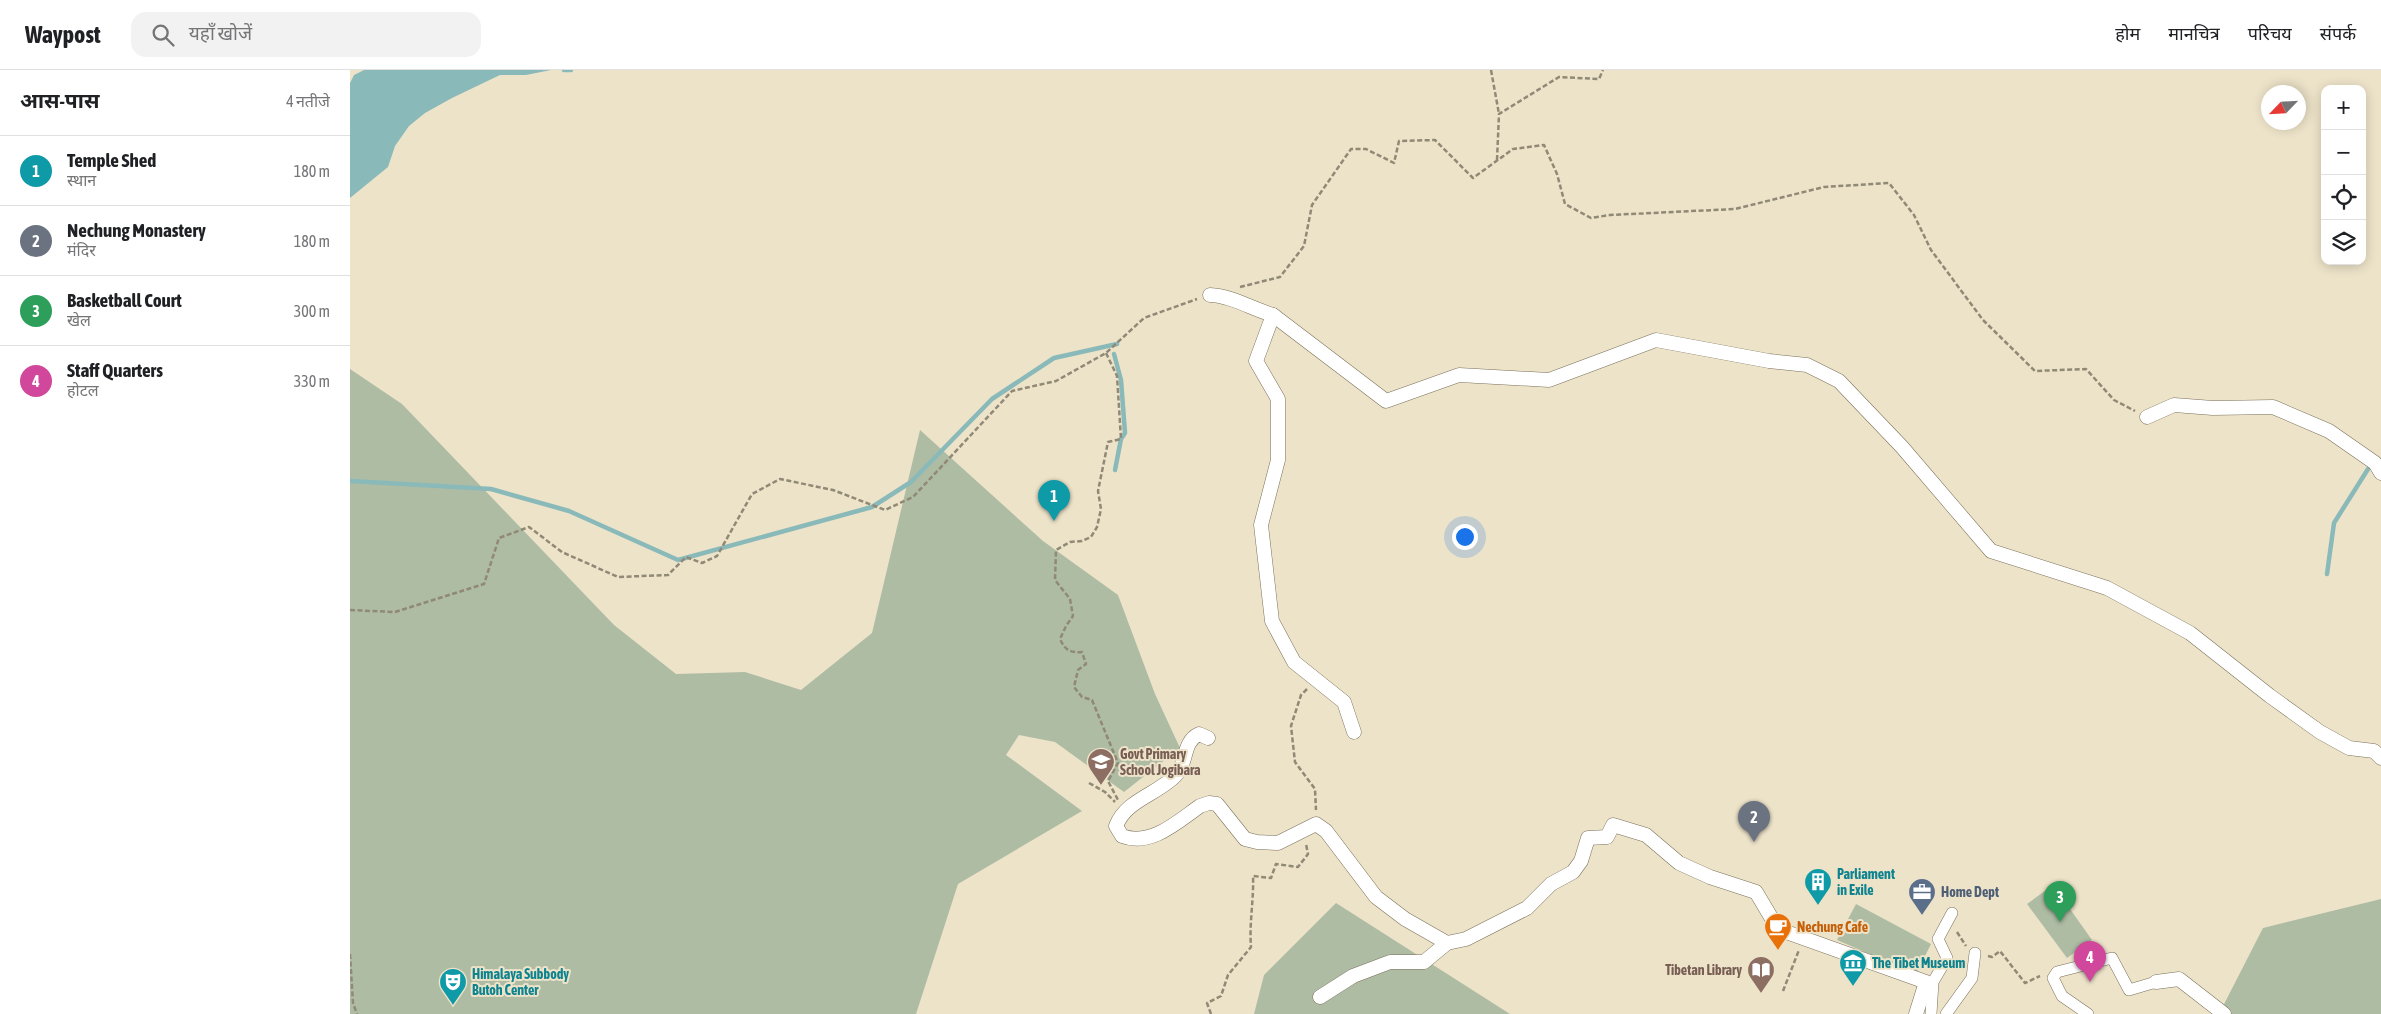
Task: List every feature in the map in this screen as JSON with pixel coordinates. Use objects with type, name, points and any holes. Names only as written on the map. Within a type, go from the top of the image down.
[{"type":"street","points":[[1210,295],[1224,296],[1273,315],[1386,401],[1459,375],[1549,380],[1656,340],[1769,361],[1807,365],[1839,380],[1902,447],[1991,551],[2107,588],[2190,633],[2320,732],[2348,748],[2374,751],[2381,758]]},
{"type":"street","points":[[1273,315],[1256,361],[1278,399],[1278,460],[1260,525],[1272,621],[1294,662],[1344,702],[1354,732]]},
{"type":"street","points":[[2148,417],[2174,405],[2213,408],[2273,407],[2329,431],[2374,463],[2381,473]]},
{"type":"street","points":[[1208,738],[1199,734],[1193,737],[1187,743],[1185,758],[1176,775],[1131,804],[1116,826],[1122,836],[1132,840],[1152,837],[1200,806],[1209,803],[1217,804],[1245,839],[1257,842],[1278,843],[1316,824],[1326,831],[1376,897],[1405,919],[1447,943]]},
{"type":"street","points":[[1320,997],[1353,976],[1390,962],[1424,962],[1447,943],[1466,939],[1527,908],[1551,884],[1572,872],[1581,861],[1588,838],[1607,836],[1613,825],[1646,836],[1679,863],[1710,877],[1756,892],[1778,929],[1926,982],[1916,1014]]},
{"type":"street","points":[[1931,1014],[1933,982],[1947,958],[1938,939],[1952,913]]},
{"type":"street","points":[[1946,1014],[1972,978],[1975,953]]},
{"type":"street","points":[[2088,1014],[2062,996],[2052,978],[2057,972],[2107,958],[2112,958],[2129,990],[2156,982],[2179,979],[2224,1014]]},
{"type":"path","points":[[1491,70],[1499,114],[1496,160]]},
{"type":"path","points":[[1499,114],[1560,77],[1599,79],[1603,70]]},
{"type":"path","points":[[1236,288],[1280,277],[1304,246],[1312,205],[1350,149],[1366,149],[1394,163],[1399,141],[1435,140],[1473,178],[1513,149],[1544,145],[1557,174],[1566,204],[1591,218],[1610,215],[1735,209],[1824,187],[1888,183],[1914,215],[1931,250],[1983,320],[2035,370],[2086,370],[2114,400],[2148,417]]},
{"type":"path","points":[[350,610],[395,612],[484,584],[499,538],[529,527],[562,552],[618,577],[668,575],[686,557],[702,563],[717,556],[752,494],[780,478],[832,490],[885,510],[913,497],[1012,392],[1056,381],[1106,352],[1144,318],[1210,295]]},
{"type":"path","points":[[1106,352],[1117,376],[1120,439],[1108,442],[1098,491],[1100,509],[1097,526],[1091,537],[1082,542],[1070,542],[1056,550],[1055,580],[1070,599],[1073,616],[1060,639],[1064,648],[1072,653],[1082,652],[1086,664],[1078,670],[1074,687],[1082,697],[1092,700],[1113,748],[1118,763],[1108,781],[1124,812]]},
{"type":"path","points":[[1211,1014],[1207,1003],[1221,996],[1228,975],[1251,947],[1250,928],[1254,894],[1253,876],[1271,878],[1276,864],[1298,867],[1308,854],[1305,836],[1316,824],[1315,789],[1295,762],[1291,726],[1301,695],[1315,679]]},
{"type":"path","points":[[1089,783],[1105,792],[1124,812]]},
{"type":"path","points":[[1952,913],[1956,931],[1967,948],[1975,953],[1992,957],[2000,951],[2024,983],[2048,972],[2057,972]]},
{"type":"path","points":[[1784,991],[1804,938]]},
{"type":"path","points":[[350,954],[353,1003],[357,1014]]},
{"type":"green space","points":[[350,369],[402,404],[614,625],[676,674],[745,672],[801,690],[872,633],[920,430],[1043,541],[1118,595],[1155,694],[1180,748],[1124,792],[1055,742],[1019,735],[1006,755],[1082,811],[958,884],[916,1014],[350,1014]]},
{"type":"green space","points":[[2053,885],[2092,940],[2067,958],[2027,904]]},
{"type":"green space","points":[[2381,899],[2381,1014],[2219,1014],[2263,928]]},
{"type":"green space","points":[[1336,903],[1510,1014],[1254,1014],[1264,975]]},
{"type":"green space","points":[[1856,904],[1931,944],[1916,974],[1837,940]]},
{"type":"water","points":[[364,70],[551,70],[526,75],[500,75],[425,113],[409,126],[395,146],[388,167],[350,198],[350,83],[354,75]]},
{"type":"waterway","points":[[564,70],[571,70]]},
{"type":"waterway","points":[[350,481],[491,489],[569,511],[678,560],[872,507],[911,482],[992,399],[1054,358],[1117,344]]},
{"type":"waterway","points":[[1114,354],[1121,380],[1125,433],[1121,439],[1115,470]]},
{"type":"waterway","points":[[2327,574],[2334,523],[2368,469]]},
{"type":"place","name":"Temple Shed","points":[[1054,521]]},
{"type":"place","name":"Govt Primary School Jogibara","points":[[1101,786]]},
{"type":"place","name":"Nechung Monastery","points":[[1754,842]]},
{"type":"place","name":"Parliament in Exile","points":[[1818,906]]},
{"type":"place","name":"Home Dept","points":[[1922,916]]},
{"type":"place","name":"Basketball Court","points":[[2060,922]]},
{"type":"place","name":"Nechung Cafe","points":[[1778,951]]},
{"type":"place","name":"Staff Quarters","points":[[2090,982]]},
{"type":"place","name":"The Tibet Museum","points":[[1853,987]]},
{"type":"place","name":"Tibetan Library","points":[[1761,994]]},
{"type":"place","name":"Himalaya Subbody Butoh Center","points":[[453,1006]]}]
